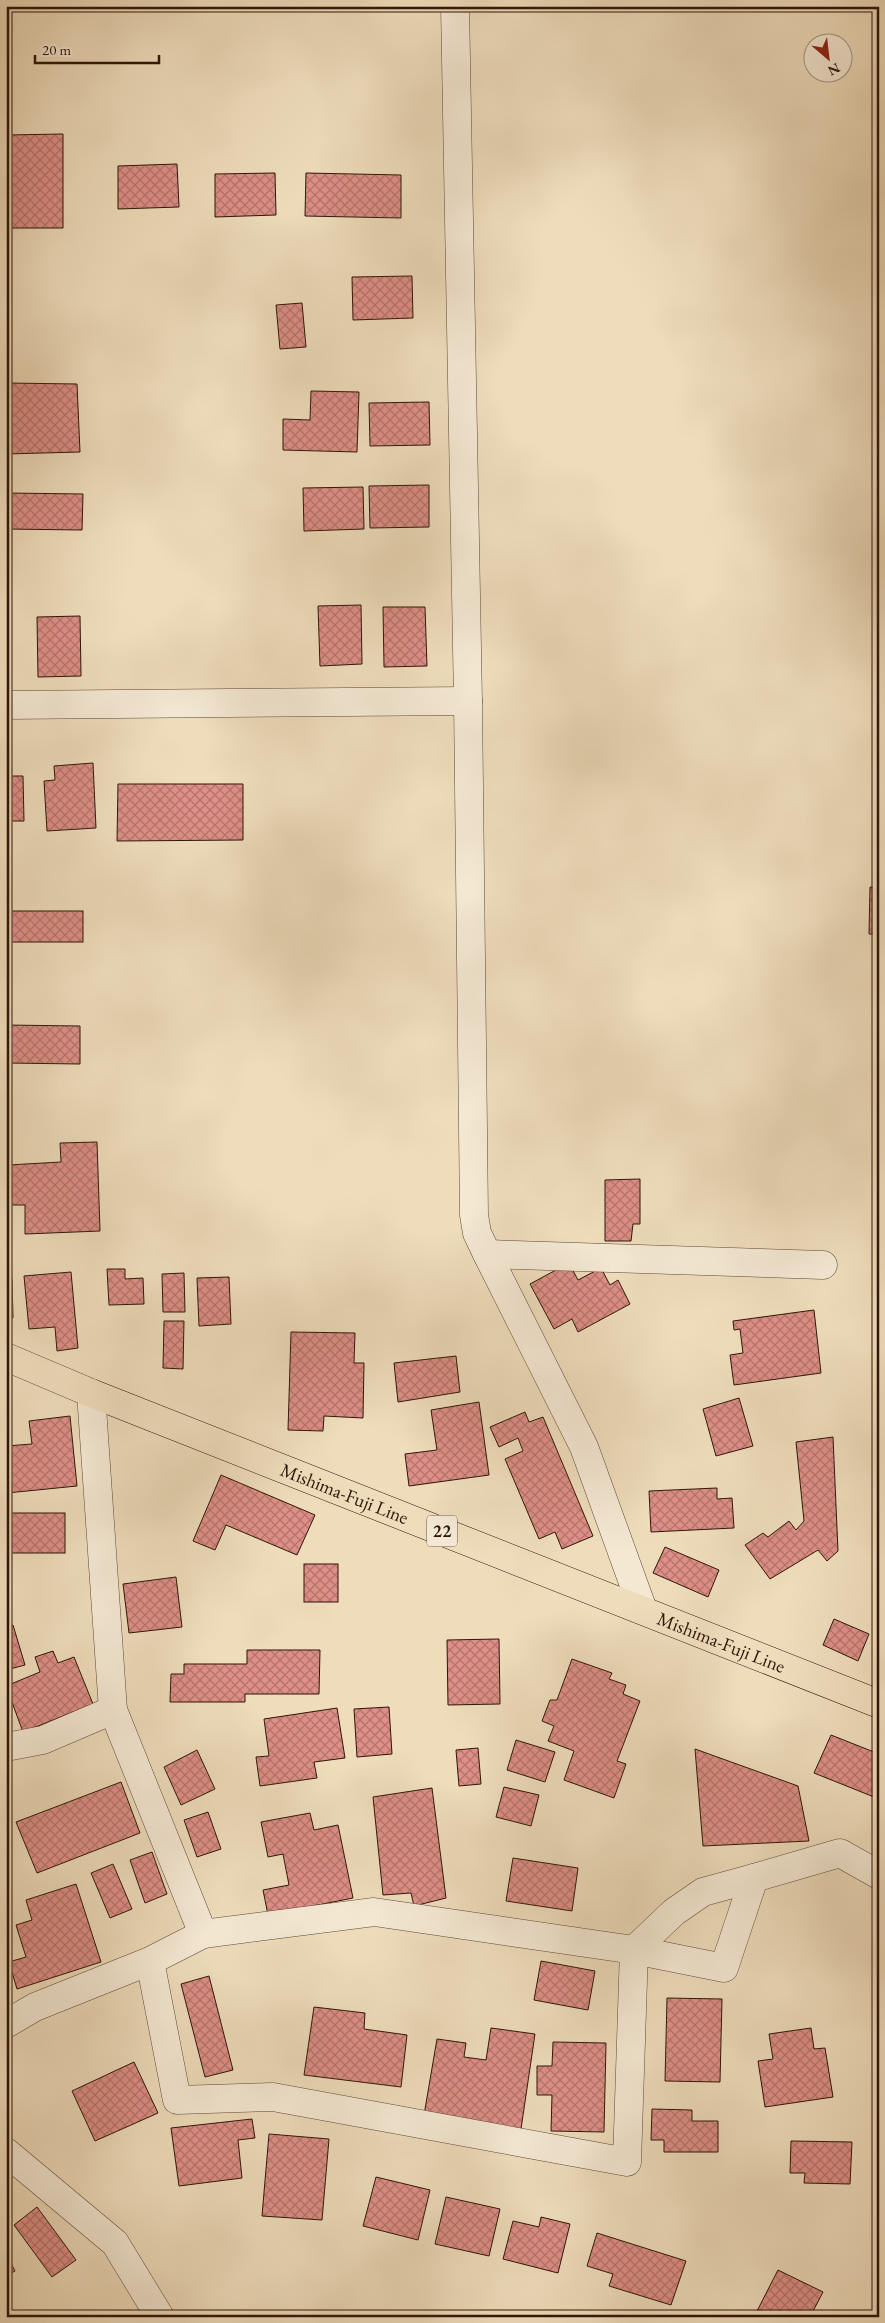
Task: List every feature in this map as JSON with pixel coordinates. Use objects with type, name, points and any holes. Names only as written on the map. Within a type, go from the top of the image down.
[{"type":"main road","name":"Mishima-Fuji Line","points":[[6,1356],[91,1393],[879,1704]]},
{"type":"street","points":[[455,6],[468,701],[474,1215],[477,1233],[486,1254],[584,1446],[642,1610]]},
{"type":"street","points":[[6,704],[468,701]]},
{"type":"street","points":[[486,1254],[823,1265]]},
{"type":"street","points":[[91,1393],[113,1710],[203,1934]]},
{"type":"street","points":[[6,1747],[43,1740],[113,1710]]},
{"type":"street","points":[[150,1961],[177,2100],[273,2097],[627,2162],[634,1950],[674,1912],[703,1892],[840,1853],[879,1875]]},
{"type":"street","points":[[6,2024],[34,2007],[150,1961],[203,1934],[374,1912],[634,1950],[724,1968],[754,1878]]},
{"type":"street","points":[[6,2152],[115,2243],[160,2317]]},
{"type":"building","points":[[63,134],[63,228],[6,228],[6,135]]},
{"type":"building","points":[[177,164],[179,207],[118,209],[118,166]]},
{"type":"building","points":[[275,173],[276,215],[215,217],[215,174]]},
{"type":"building","points":[[306,173],[401,175],[401,218],[305,216]]},
{"type":"building","points":[[412,276],[413,318],[353,320],[352,277]]},
{"type":"building","points":[[302,303],[306,347],[280,349],[276,305]]},
{"type":"building","points":[[6,383],[77,384],[80,452],[6,454]]},
{"type":"building","points":[[311,391],[359,392],[357,452],[283,450],[283,419],[310,420]]},
{"type":"building","points":[[429,402],[430,445],[370,446],[369,403]]},
{"type":"building","points":[[429,485],[429,527],[370,528],[369,486]]},
{"type":"building","points":[[363,487],[364,529],[304,531],[303,488]]},
{"type":"building","points":[[6,493],[83,494],[82,530],[6,529]]},
{"type":"building","points":[[361,605],[362,664],[320,666],[318,606]]},
{"type":"building","points":[[383,607],[425,607],[427,666],[384,667]]},
{"type":"building","points":[[80,616],[81,676],[38,677],[37,617]]},
{"type":"building","points":[[93,763],[96,828],[47,831],[44,781],[55,780],[54,766]]},
{"type":"building","points":[[6,776],[23,776],[24,821],[6,821]]},
{"type":"building","points":[[118,784],[243,784],[243,840],[117,841]]},
{"type":"building","points":[[870,887],[879,888],[879,934],[869,934]]},
{"type":"building","points":[[6,911],[83,911],[83,942],[6,942]]},
{"type":"building","points":[[6,1025],[80,1026],[80,1064],[6,1063]]},
{"type":"building","points":[[97,1142],[100,1231],[25,1234],[25,1205],[9,1205],[8,1165],[61,1162],[60,1143]]},
{"type":"building","points":[[640,1179],[640,1224],[633,1224],[631,1241],[605,1241],[605,1180]]},
{"type":"building","points":[[569,1263],[578,1280],[601,1268],[610,1285],[618,1280],[630,1304],[578,1332],[572,1319],[554,1329],[530,1284]]},
{"type":"building","points":[[107,1269],[125,1269],[125,1279],[143,1278],[144,1304],[109,1305]]},
{"type":"building","points":[[71,1272],[78,1348],[57,1351],[55,1327],[29,1329],[24,1276]]},
{"type":"building","points":[[184,1273],[185,1312],[163,1312],[162,1274]]},
{"type":"building","points":[[229,1277],[231,1324],[199,1326],[197,1278]]},
{"type":"building","points":[[6,1279],[12,1279],[13,1318],[6,1318]]},
{"type":"building","points":[[814,1310],[821,1373],[734,1385],[730,1355],[743,1353],[740,1329],[734,1330],[733,1321]]},
{"type":"building","points":[[164,1321],[184,1321],[183,1369],[163,1368]]},
{"type":"building","points":[[291,1332],[355,1333],[354,1363],[364,1363],[363,1418],[324,1416],[323,1431],[288,1430]]},
{"type":"building","points":[[456,1356],[460,1392],[398,1402],[394,1363]]},
{"type":"building","points":[[739,1398],[753,1446],[716,1456],[703,1409]]},
{"type":"building","points":[[479,1402],[489,1475],[409,1486],[405,1454],[437,1450],[431,1410]]},
{"type":"building","points":[[525,1412],[529,1422],[543,1417],[593,1536],[562,1549],[555,1532],[539,1539],[505,1459],[523,1451],[518,1438],[499,1447],[490,1427]]},
{"type":"building","points":[[70,1416],[77,1486],[7,1493],[6,1446],[32,1444],[29,1421]]},
{"type":"building","points":[[833,1437],[838,1551],[827,1561],[818,1550],[770,1579],[745,1545],[763,1533],[768,1537],[789,1521],[796,1530],[804,1521],[796,1442]]},
{"type":"building","points":[[221,1475],[315,1515],[297,1555],[226,1525],[215,1550],[193,1541]]},
{"type":"building","points":[[717,1488],[717,1499],[732,1498],[734,1528],[651,1532],[649,1491]]},
{"type":"building","points":[[6,1513],[65,1513],[65,1553],[6,1553]]},
{"type":"building","points":[[665,1547],[719,1570],[708,1597],[653,1573]]},
{"type":"building","points":[[304,1564],[338,1564],[338,1602],[304,1602]]},
{"type":"building","points":[[176,1577],[182,1627],[129,1633],[123,1584]]},
{"type":"building","points":[[834,1619],[869,1634],[858,1661],[823,1645]]},
{"type":"building","points":[[13,1625],[25,1665],[6,1670],[6,1627]]},
{"type":"building","points":[[499,1639],[500,1704],[448,1705],[447,1640]]},
{"type":"building","points":[[247,1650],[320,1650],[319,1694],[245,1694],[245,1702],[170,1702],[171,1674],[184,1674],[184,1664],[247,1664]]},
{"type":"building","points":[[53,1651],[58,1663],[74,1657],[93,1704],[23,1732],[6,1686],[40,1672],[35,1657]]},
{"type":"building","points":[[572,1659],[612,1673],[609,1679],[626,1685],[623,1694],[640,1701],[617,1761],[626,1764],[614,1798],[564,1780],[574,1751],[548,1741],[554,1726],[542,1721],[550,1700],[557,1700]]},
{"type":"building","points":[[6,1706],[12,1732],[6,1733]]},
{"type":"building","points":[[389,1707],[392,1754],[357,1757],[354,1709]]},
{"type":"building","points":[[337,1708],[345,1758],[314,1762],[317,1778],[260,1786],[256,1757],[269,1756],[264,1719]]},
{"type":"building","points":[[831,1735],[879,1754],[879,1799],[814,1773]]},
{"type":"building","points":[[516,1740],[555,1752],[545,1782],[507,1770]]},
{"type":"building","points":[[478,1748],[481,1784],[459,1786],[456,1750]]},
{"type":"building","points":[[695,1749],[798,1786],[809,1841],[703,1846]]},
{"type":"building","points":[[197,1750],[215,1789],[181,1805],[164,1767]]},
{"type":"building","points":[[121,1782],[140,1833],[37,1873],[16,1822]]},
{"type":"building","points":[[504,1787],[539,1795],[531,1826],[496,1817]]},
{"type":"building","points":[[432,1788],[446,1898],[414,1906],[411,1893],[383,1895],[373,1797]]},
{"type":"building","points":[[208,1812],[221,1849],[197,1857],[184,1820]]},
{"type":"building","points":[[310,1813],[314,1830],[338,1825],[353,1898],[268,1915],[263,1890],[289,1885],[283,1854],[268,1857],[261,1822]]},
{"type":"building","points":[[152,1852],[167,1894],[145,1903],[130,1860]]},
{"type":"building","points":[[513,1858],[578,1868],[572,1911],[506,1901]]},
{"type":"building","points":[[113,1864],[132,1909],[110,1918],[91,1873]]},
{"type":"building","points":[[76,1884],[101,1962],[17,1989],[9,1962],[26,1957],[16,1925],[32,1920],[26,1900]]},
{"type":"building","points":[[541,1961],[595,1971],[588,2010],[534,2000]]},
{"type":"building","points":[[209,1976],[233,2070],[205,2077],[181,1984]]},
{"type":"building","points":[[667,1998],[722,1999],[720,2082],[665,2081]]},
{"type":"building","points":[[314,2007],[365,2013],[364,2029],[407,2035],[401,2087],[304,2075]]},
{"type":"building","points":[[491,2028],[535,2034],[521,2129],[424,2115],[437,2039],[466,2043],[464,2057],[486,2060]]},
{"type":"building","points":[[811,2028],[814,2049],[825,2048],[833,2097],[765,2107],[758,2061],[773,2059],[769,2034]]},
{"type":"building","points":[[553,2042],[606,2043],[604,2132],[551,2131],[552,2095],[537,2095],[537,2066],[552,2066]]},
{"type":"building","points":[[134,2062],[158,2113],[95,2141],[72,2091]]},
{"type":"building","points":[[652,2109],[692,2110],[692,2121],[718,2121],[718,2152],[664,2152],[664,2140],[651,2140]]},
{"type":"building","points":[[252,2119],[255,2138],[238,2140],[242,2178],[179,2186],[171,2128]]},
{"type":"building","points":[[269,2134],[329,2139],[322,2220],[262,2216]]},
{"type":"building","points":[[791,2141],[852,2142],[850,2184],[804,2183],[805,2173],[790,2173]]},
{"type":"building","points":[[376,2177],[430,2190],[418,2240],[363,2226]]},
{"type":"building","points":[[446,2197],[500,2209],[489,2256],[435,2244]]},
{"type":"building","points":[[6,2199],[11,2208],[6,2211]]},
{"type":"building","points":[[37,2207],[76,2260],[52,2277],[14,2225]]},
{"type":"building","points":[[541,2217],[570,2224],[558,2273],[503,2259],[513,2221],[539,2227]]},
{"type":"building","points":[[597,2233],[686,2261],[671,2305],[609,2286],[613,2274],[587,2266]]},
{"type":"building","points":[[6,2254],[15,2271],[6,2276]]},
{"type":"building","points":[[778,2270],[823,2292],[810,2317],[755,2315]]}]
